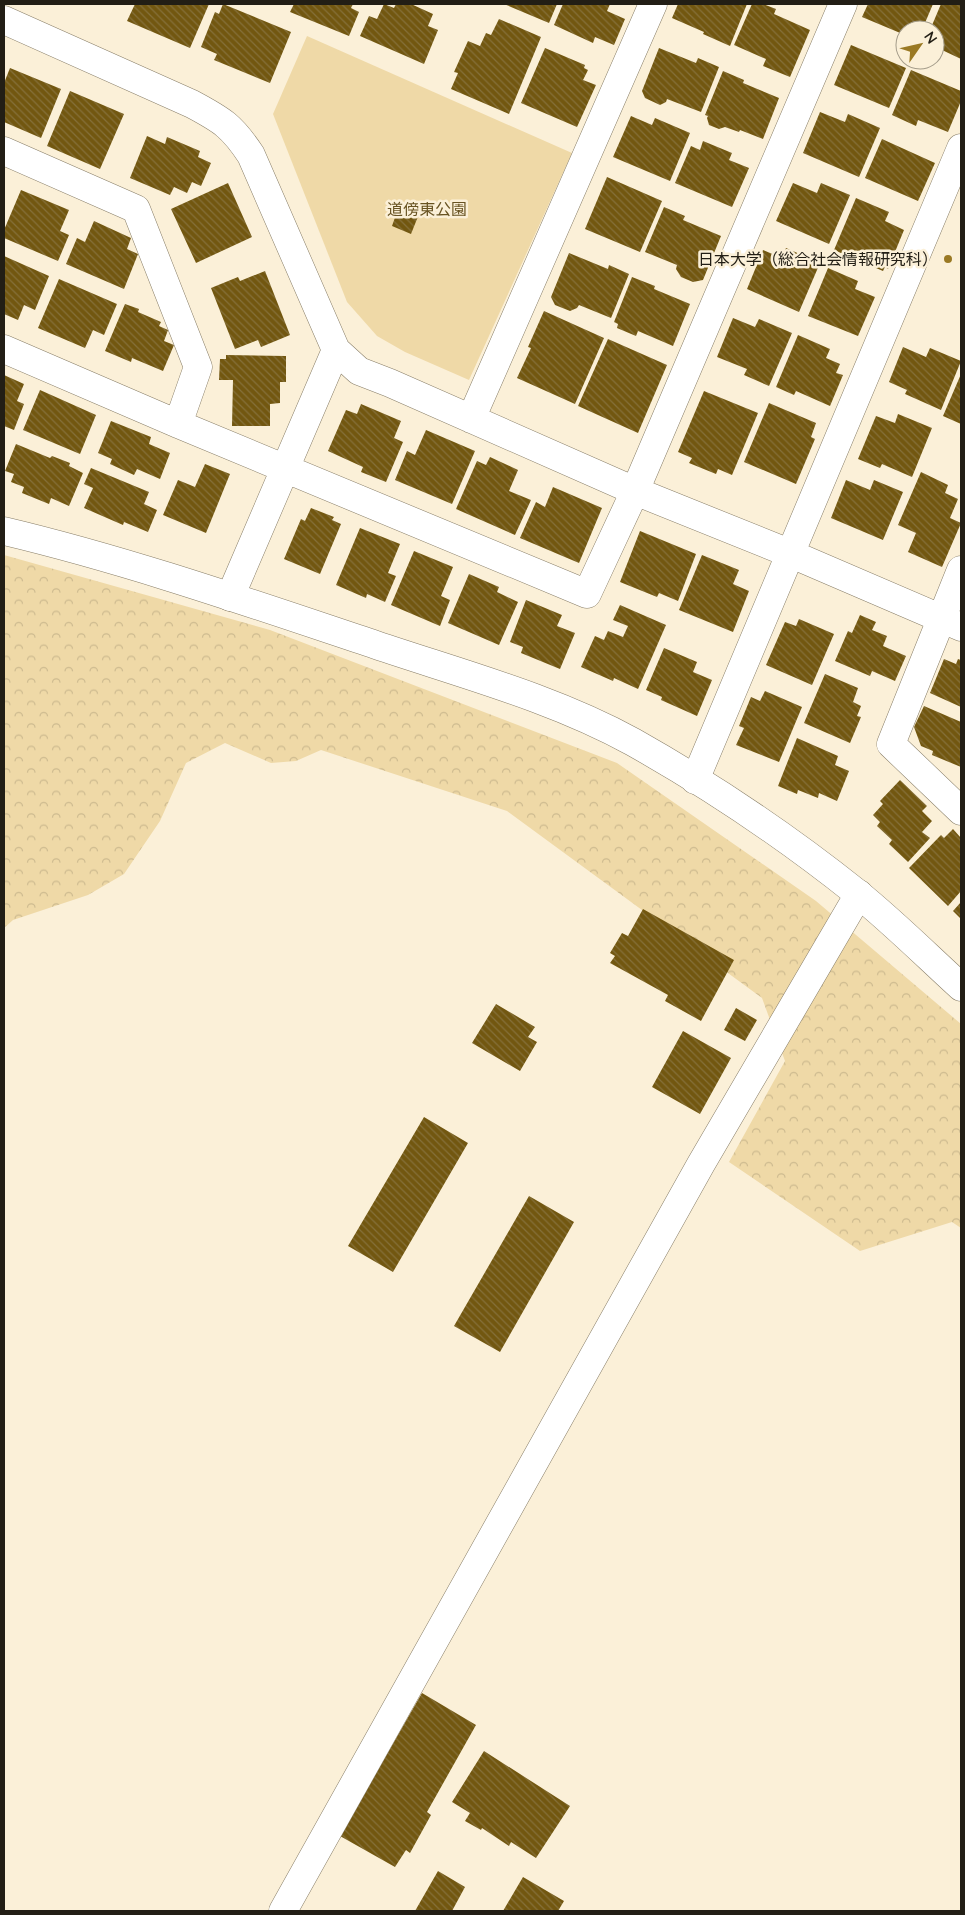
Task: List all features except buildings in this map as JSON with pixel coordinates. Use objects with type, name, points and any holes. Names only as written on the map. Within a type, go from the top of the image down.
[{"type":"street","points":[[471,419],[653,4]]},
{"type":"street","points":[[4,349],[178,424],[587,594],[635,491],[843,4]]},
{"type":"street","points":[[4,20],[220,118],[237,135],[251,155],[336,350],[359,371],[635,491],[790,553],[952,623]]},
{"type":"street","points":[[695,780],[961,148]]},
{"type":"street","points":[[4,151],[136,209],[198,367],[178,424]]},
{"type":"street","points":[[230,597],[336,350]]},
{"type":"street","points":[[4,531],[56,544],[230,597],[555,706],[631,741],[779,834],[859,894],[961,987]]},
{"type":"street","points":[[961,570],[952,623],[891,744],[961,811]]},
{"type":"street","points":[[283,1911],[701,1164],[859,894]]},
{"type":"green space","name":"道傍東公園","points":[[307,36],[572,153],[469,380],[405,352],[377,336],[347,302],[273,114]]},
{"type":"green space","points":[[4,555],[270,630],[617,763],[816,901],[961,1024],[961,1228],[952,1222],[860,1251],[729,1162],[785,1061],[762,998],[507,811],[321,750],[296,761],[271,763],[225,743],[186,763],[160,821],[124,874],[88,895],[13,920],[4,928]]},
{"type":"place","name":"日本大学（総合社会情報研究科）","points":[[948,259]]}]
